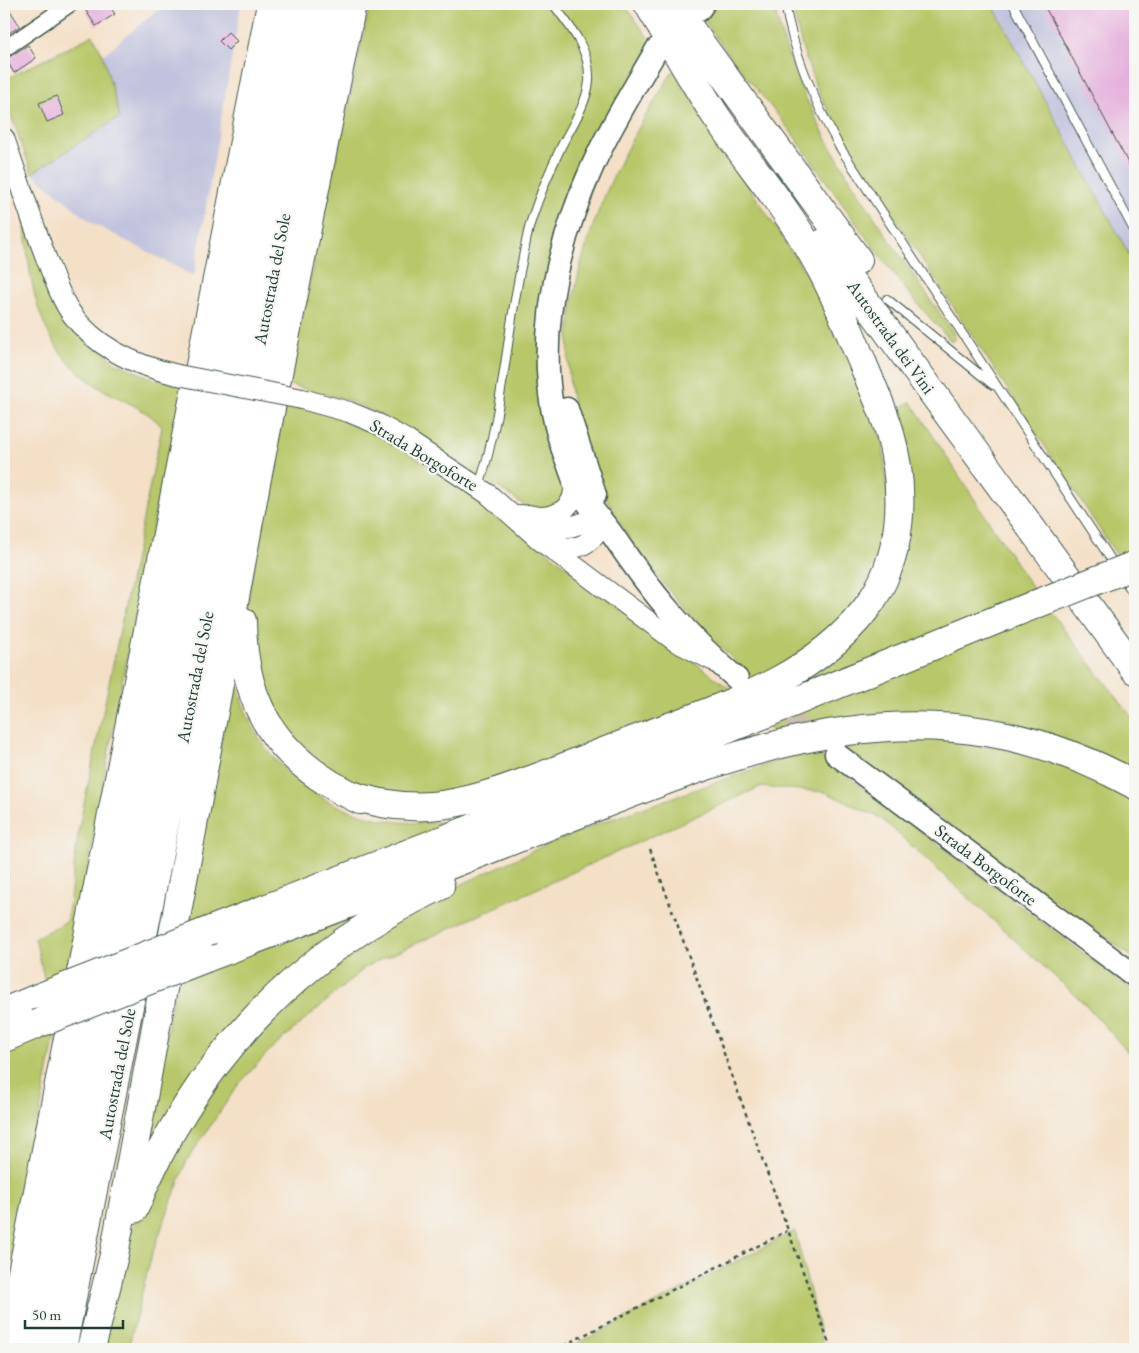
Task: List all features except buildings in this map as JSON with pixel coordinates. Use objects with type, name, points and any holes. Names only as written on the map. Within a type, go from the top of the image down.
[{"type":"highway","points":[[259,65],[265,4]]},
{"type":"highway","points":[[7,1349],[271,4]]},
{"type":"highway","name":"Autostrada del Sole","points":[[35,1349],[298,4]]},
{"type":"highway","name":"Autostrada del Sole","points":[[62,1349],[325,4]]},
{"type":"highway","points":[[91,1349],[114,1254],[256,483],[352,4]]},
{"type":"highway","points":[[343,792],[376,803],[395,806],[428,807],[453,805],[505,789],[748,697],[808,662],[839,637],[866,608],[886,574],[897,536],[900,497],[899,476],[888,426],[841,310],[817,260],[718,119],[648,4]]},
{"type":"highway","name":"Autostrada dei Vini","points":[[648,4],[1135,670]]},
{"type":"highway","name":"Autostrada dei Vini","points":[[672,4],[1135,638]]},
{"type":"highway","points":[[256,483],[242,615],[244,659],[252,693],[264,720],[283,744],[320,778],[343,792],[364,803],[392,812],[427,814],[455,812],[524,792],[628,756],[712,736]]},
{"type":"highway","points":[[4,1012],[712,736],[1001,618],[1135,566]]},
{"type":"highway","points":[[4,1038],[206,958],[370,897],[650,786],[771,746],[841,731],[913,725],[954,727],[1029,740],[1101,766],[1135,785]]},
{"type":"highway","points":[[114,1254],[151,1169],[195,1092],[233,1042],[256,1016],[292,981],[355,933],[422,895],[531,846],[668,790],[727,759]]},
{"type":"highway","points":[[4,1318],[40,1186]]},
{"type":"main road","points":[[605,524],[572,429],[566,406],[562,365],[565,314],[574,266],[597,193],[662,56],[593,164],[570,226],[555,280],[549,329],[548,386],[556,430],[580,492],[663,606],[729,671]]},
{"type":"main road","name":"Strada Borgoforte","points":[[836,754],[1135,976]]},
{"type":"street","points":[[4,49],[70,4]]},
{"type":"street","name":"Strada Borgoforte","points":[[4,142],[62,299],[82,326],[113,351],[147,367],[178,375],[302,399],[349,412],[378,424],[490,495]]},
{"type":"street","points":[[490,495],[534,517],[557,514],[564,510],[573,497],[572,473]]},
{"type":"street","points":[[490,495],[544,527],[563,529],[588,520],[605,524],[591,540],[576,548],[558,547],[541,541]]},
{"type":"street","points":[[490,495],[541,541],[675,641],[729,671]]},
{"type":"lane","points":[[490,495],[492,446],[516,290],[532,219],[560,149],[584,101],[589,81],[587,57],[575,34],[553,4]]},
{"type":"lane","points":[[785,4],[794,47],[811,92],[831,133],[856,175],[1135,596]]},
{"type":"lane","points":[[1013,4],[1135,232]]},
{"type":"lane","points":[[887,299],[998,389]]},
{"type":"path","points":[[650,849],[831,1349]]},
{"type":"path","points":[[557,1349],[788,1230]]},
{"type":"shaded area","points":[[165,4],[241,4],[194,276],[92,223],[32,173],[119,117],[103,55]]},
{"type":"shaded area","points":[[992,4],[1135,4],[1135,266]]},
{"type":"green space","points":[[370,4],[624,4],[651,42],[544,300],[569,484],[563,501],[534,512],[499,488],[459,467],[387,418],[347,400],[287,384]]},
{"type":"green space","points":[[707,4],[775,4],[785,46],[809,105],[846,173],[889,240],[956,337],[952,342],[889,268],[794,136],[711,31],[701,15]]},
{"type":"green space","points":[[791,4],[992,4],[1135,265],[1135,583],[844,141],[816,87],[803,50]]},
{"type":"green space","points":[[93,35],[103,55],[120,117],[32,173],[4,96],[4,80]]},
{"type":"green space","points":[[673,71],[810,280],[868,399],[883,441],[889,523],[857,607],[774,673],[754,680],[672,594],[653,571],[619,522],[605,496],[582,434],[573,405],[570,384],[569,346],[571,318],[575,289],[590,234],[623,156]]},
{"type":"green space","points":[[24,217],[52,294],[114,362],[154,379],[186,386],[157,503],[4,1295],[4,1051],[45,982],[35,938],[67,921],[79,828],[162,427],[150,415],[102,389],[80,373],[63,355],[50,335],[40,314],[29,268]]},
{"type":"green space","points":[[911,402],[1035,592],[1135,721],[1135,773],[1105,756],[1055,738],[770,730],[766,724],[775,697],[885,592],[889,414]]},
{"type":"green space","points":[[285,404],[334,415],[373,431],[456,483],[734,692],[466,793],[415,801],[329,776],[269,714],[248,617],[250,585]]},
{"type":"green space","points":[[234,670],[243,704],[257,733],[275,759],[298,781],[324,799],[354,812],[386,820],[420,823],[458,819],[495,810],[418,888],[337,935],[140,1175]]},
{"type":"green space","points":[[926,737],[1029,752],[1135,796],[1135,959],[837,743]]},
{"type":"green space","points":[[811,749],[1135,992],[1135,1060],[1086,1005],[882,819],[825,792],[760,787],[367,966],[271,1049],[238,1085],[186,1162],[151,1257],[128,1349],[100,1349],[127,1242],[156,1171],[209,1083],[310,976],[420,904],[543,846],[603,822]]},
{"type":"green space","points":[[795,1231],[824,1349],[567,1349]]},
{"type":"waterway","points":[[4,869],[7,878]]},
{"type":"tunnel","points":[[763,700],[822,744]]}]
